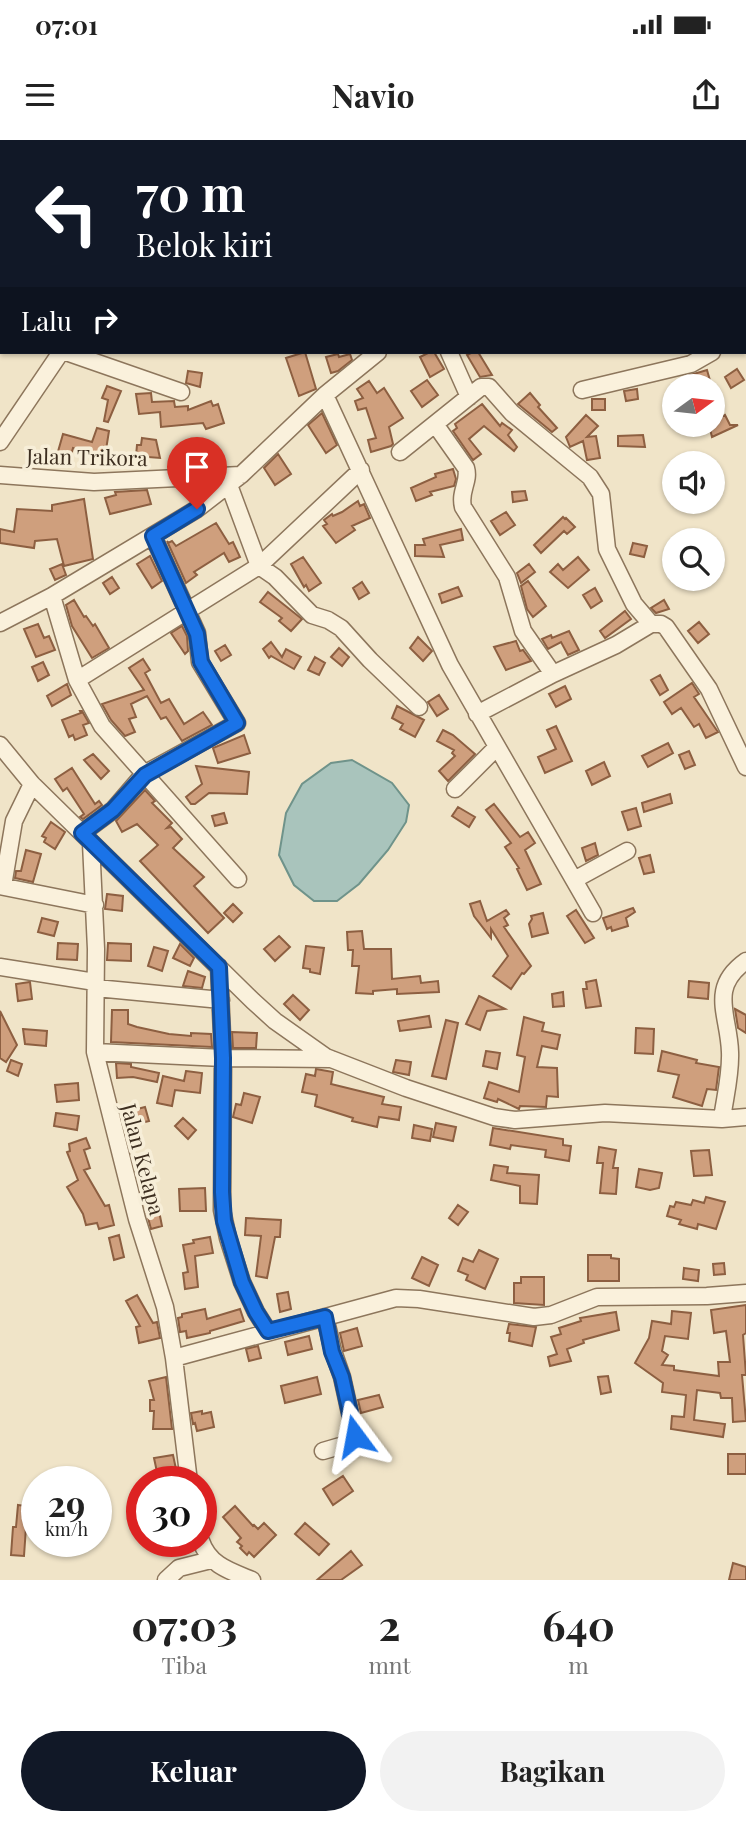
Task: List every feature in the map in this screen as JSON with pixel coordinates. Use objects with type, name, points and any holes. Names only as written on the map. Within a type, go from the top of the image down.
[{"type":"street","points":[[0,442],[63,354]]},
{"type":"street","points":[[70,354],[181,392]]},
{"type":"street","points":[[0,623],[52,596],[197,509],[235,480],[371,354]]},
{"type":"street","points":[[450,354],[469,397]]},
{"type":"street","points":[[582,390],[691,364],[708,354]]},
{"type":"street","points":[[400,452],[481,387],[489,387],[512,413],[590,477],[601,495],[607,549],[634,604],[651,624]]},
{"type":"street","points":[[325,395],[450,665],[593,913]]},
{"type":"street","points":[[435,424],[466,468],[468,476],[460,496],[463,507],[507,578],[523,631],[553,674]]},
{"type":"street","points":[[77,680],[259,566],[361,470]]},
{"type":"street","name":"Jalan Trikora","points":[[0,475],[94,482],[235,480]]},
{"type":"street","points":[[235,480],[259,566],[275,577],[312,615],[341,628],[419,707]]},
{"type":"street","points":[[87,838],[145,775],[237,723],[201,662],[198,638],[153,536]]},
{"type":"street","points":[[52,596],[77,680],[102,726],[238,879]]},
{"type":"street","points":[[477,714],[615,645],[651,624],[661,624],[666,627],[709,689],[746,767]]},
{"type":"street","points":[[0,745],[32,784],[275,1021],[331,1059],[406,1088],[494,1117],[514,1120],[618,1113],[722,1119],[746,1117]]},
{"type":"street","points":[[455,789],[496,748]]},
{"type":"street","points":[[32,784],[14,821],[2,886],[95,905]]},
{"type":"street","name":"Jalan Kelapa","points":[[87,838],[95,905],[95,1052],[134,1207],[165,1307],[187,1466]]},
{"type":"street","points":[[574,880],[627,851]]},
{"type":"street","points":[[722,1119],[730,1054],[723,996],[730,976],[746,961]]},
{"type":"street","points":[[0,967],[95,985],[221,1000]]},
{"type":"street","points":[[219,967],[223,1058],[224,1221],[242,1282],[268,1331]]},
{"type":"street","points":[[95,1052],[223,1058],[331,1059]]},
{"type":"street","points":[[174,1358],[367,1305],[407,1298],[534,1317],[551,1315],[597,1297],[746,1293]]},
{"type":"street","points":[[323,1451],[347,1444],[355,1436],[325,1317]]},
{"type":"street","points":[[209,1557],[219,1566],[251,1580]]},
{"type":"street","points":[[166,1580],[179,1568],[211,1560]]},
{"type":"water","points":[[352,760],[392,783],[409,805],[406,822],[388,850],[359,884],[337,901],[314,901],[294,885],[279,855],[286,813],[302,784],[331,763]]},
{"type":"building","points":[[306,354],[316,389],[299,396],[286,358]]},
{"type":"building","points":[[338,354],[339,357],[350,354],[352,360],[331,373],[326,357]]},
{"type":"building","points":[[435,354],[444,369],[430,377],[420,357]]},
{"type":"building","points":[[479,354],[492,375],[480,377],[467,355]]},
{"type":"building","points":[[737,369],[744,380],[731,388],[725,377]]},
{"type":"building","points":[[188,371],[202,373],[200,387],[186,383]]},
{"type":"building","points":[[427,380],[438,395],[422,407],[411,391]]},
{"type":"building","points":[[369,381],[377,393],[384,388],[403,418],[389,427],[393,444],[371,452],[368,440],[376,438],[366,408],[358,410],[355,401],[363,398],[357,389]]},
{"type":"building","points":[[107,386],[121,391],[108,422],[104,421],[108,400],[102,398]]},
{"type":"building","points":[[637,389],[638,399],[626,401],[624,391]]},
{"type":"building","points":[[151,393],[152,402],[174,401],[175,407],[188,406],[188,410],[211,401],[213,406],[218,404],[224,423],[206,429],[203,423],[161,427],[160,412],[139,414],[136,394]]},
{"type":"building","points":[[530,393],[540,405],[538,407],[557,428],[552,432],[518,404]]},
{"type":"building","points":[[592,399],[605,399],[605,410],[592,410]]},
{"type":"building","points":[[482,404],[500,426],[502,423],[512,430],[508,435],[517,447],[514,451],[484,426],[469,439],[481,454],[473,460],[453,431],[457,428],[455,424]]},
{"type":"building","points":[[322,413],[337,445],[326,453],[308,425]]},
{"type":"building","points":[[586,415],[598,426],[587,437],[596,436],[600,458],[587,460],[583,441],[570,447],[566,437]]},
{"type":"building","points":[[725,415],[730,425],[738,425],[725,431]]},
{"type":"building","points":[[97,428],[109,431],[105,456],[73,448],[68,466],[55,462],[63,434],[92,442]]},
{"type":"building","points":[[643,435],[645,447],[618,446],[618,436]]},
{"type":"building","points":[[142,438],[156,440],[160,458],[136,456],[137,445],[141,445]]},
{"type":"building","points":[[278,454],[291,474],[275,485],[264,468]]},
{"type":"building","points":[[453,469],[456,479],[454,486],[430,492],[432,495],[416,501],[411,488],[436,477],[435,474]]},
{"type":"building","points":[[147,490],[151,504],[110,514],[105,498],[116,495],[115,492]]},
{"type":"building","points":[[525,491],[527,500],[513,502],[512,492]]},
{"type":"building","points":[[84,499],[93,559],[64,566],[57,539],[35,541],[34,548],[0,543],[0,529],[14,532],[17,509],[52,511],[52,505]]},
{"type":"building","points":[[358,501],[360,506],[364,504],[370,518],[352,526],[355,530],[336,543],[323,526],[327,524],[324,520]]},
{"type":"building","points":[[506,512],[515,525],[500,535],[491,521]]},
{"type":"building","points":[[563,517],[575,527],[567,534],[564,531],[541,553],[534,545]]},
{"type":"building","points":[[216,523],[229,544],[233,542],[240,557],[229,562],[224,553],[194,572],[197,575],[186,583],[167,541],[172,541],[176,546]]},
{"type":"building","points":[[461,529],[463,540],[440,545],[444,557],[415,556],[415,545],[425,545],[423,539]]},
{"type":"building","points":[[633,543],[647,546],[644,557],[630,554]]},
{"type":"building","points":[[150,556],[162,581],[152,588],[137,564]]},
{"type":"building","points":[[303,557],[321,583],[309,591],[291,564]]},
{"type":"building","points":[[578,557],[589,570],[568,588],[550,572],[558,564],[563,570]]},
{"type":"building","points":[[62,564],[66,575],[55,580],[50,569]]},
{"type":"building","points":[[529,564],[535,572],[521,583],[517,573]]},
{"type":"building","points":[[112,577],[119,588],[110,594],[103,583]]},
{"type":"building","points":[[528,581],[546,606],[533,617],[527,609],[521,586]]},
{"type":"building","points":[[362,582],[369,593],[359,599],[353,588]]},
{"type":"building","points":[[458,587],[462,596],[442,603],[439,594]]},
{"type":"building","points":[[595,588],[602,601],[591,608],[583,595]]},
{"type":"building","points":[[268,592],[302,619],[291,631],[279,621],[282,618],[260,602]]},
{"type":"building","points":[[74,600],[84,617],[86,616],[93,626],[95,624],[109,648],[92,658],[72,626],[66,605]]},
{"type":"building","points":[[664,600],[669,609],[656,613],[651,608]]},
{"type":"building","points":[[625,611],[631,619],[605,638],[600,631]]},
{"type":"building","points":[[699,622],[709,634],[698,643],[688,631]]},
{"type":"building","points":[[38,624],[44,638],[49,636],[55,650],[36,657],[24,629]]},
{"type":"building","points":[[182,626],[187,636],[188,651],[185,654],[171,633]]},
{"type":"building","points":[[569,631],[579,650],[568,655],[561,642],[548,649],[542,639],[551,635],[552,638]]},
{"type":"building","points":[[418,637],[432,651],[423,661],[410,648]]},
{"type":"building","points":[[516,641],[520,651],[523,650],[531,661],[506,670],[494,647]]},
{"type":"building","points":[[271,642],[282,657],[286,649],[301,657],[294,669],[271,656],[269,658],[263,649]]},
{"type":"building","points":[[225,645],[231,655],[221,661],[215,651]]},
{"type":"building","points":[[339,648],[349,657],[342,666],[331,657]]},
{"type":"building","points":[[315,657],[325,663],[319,675],[308,670]]},
{"type":"building","points":[[143,659],[150,670],[145,673],[161,703],[169,699],[184,724],[203,712],[212,725],[182,741],[166,717],[161,719],[147,696],[131,704],[136,717],[129,719],[135,732],[125,736],[102,704],[144,690],[129,668]]},
{"type":"building","points":[[43,662],[49,675],[38,681],[32,667]]},
{"type":"building","points":[[660,675],[668,690],[660,695],[651,680]]},
{"type":"building","points":[[692,683],[699,694],[694,697],[718,732],[706,738],[699,724],[694,727],[681,708],[672,714],[664,702]]},
{"type":"building","points":[[67,684],[71,695],[52,706],[47,696]]},
{"type":"building","points":[[565,686],[571,699],[556,707],[549,694]]},
{"type":"building","points":[[439,695],[448,709],[437,716],[428,702]]},
{"type":"building","points":[[397,706],[424,720],[415,737],[400,729],[403,724],[392,718]]},
{"type":"building","points":[[80,711],[89,723],[83,725],[87,735],[75,740],[73,735],[69,737],[62,720],[81,713]]},
{"type":"building","points":[[556,726],[572,761],[545,773],[538,757],[556,749],[547,730]]},
{"type":"building","points":[[443,730],[475,754],[448,781],[439,771],[455,756],[452,753],[454,750],[437,741]]},
{"type":"building","points":[[244,735],[250,753],[218,763],[213,748]]},
{"type":"building","points":[[668,743],[673,753],[648,767],[642,756]]},
{"type":"building","points":[[689,751],[695,765],[685,769],[679,755]]},
{"type":"building","points":[[93,754],[109,771],[101,779],[84,760]]},
{"type":"building","points":[[604,762],[610,776],[592,785],[586,771]]},
{"type":"building","points":[[196,766],[249,772],[247,794],[209,793],[191,804],[186,797],[202,784]]},
{"type":"building","points":[[72,768],[95,804],[99,801],[102,805],[83,819],[80,817],[84,814],[67,788],[63,791],[55,779]]},
{"type":"building","points":[[145,790],[155,801],[152,803],[172,823],[167,828],[171,827],[182,839],[173,848],[204,877],[194,886],[224,918],[208,933],[140,861],[158,845],[137,824],[122,832],[116,821]]},
{"type":"building","points":[[670,794],[672,803],[644,812],[642,803]]},
{"type":"building","points":[[494,804],[520,837],[528,832],[535,843],[525,850],[541,884],[527,890],[517,869],[519,868],[505,847],[511,843],[486,810]]},
{"type":"building","points":[[458,807],[475,817],[469,827],[452,816]]},
{"type":"building","points":[[636,808],[641,826],[628,830],[622,812]]},
{"type":"building","points":[[224,813],[227,823],[215,826],[212,816]]},
{"type":"building","points":[[51,822],[65,832],[55,849],[44,842],[46,838],[42,836]]},
{"type":"building","points":[[595,843],[598,855],[586,861],[582,848]]},
{"type":"building","points":[[26,850],[41,854],[33,882],[15,878],[16,871],[21,871]]},
{"type":"building","points":[[650,855],[654,872],[644,874],[639,858]]},
{"type":"building","points":[[107,894],[123,896],[122,911],[105,909]]},
{"type":"building","points":[[480,901],[487,921],[506,910],[509,914],[504,918],[508,925],[504,927],[531,966],[522,973],[511,989],[493,976],[508,956],[491,929],[491,938],[474,916],[470,904]]},
{"type":"building","points":[[233,904],[242,913],[233,922],[224,913]]},
{"type":"building","points":[[633,908],[635,912],[626,918],[628,926],[612,931],[611,927],[607,929],[603,918]]},
{"type":"building","points":[[576,910],[594,938],[585,943],[567,916]]},
{"type":"building","points":[[543,913],[548,933],[532,937],[529,924],[531,916]]},
{"type":"building","points":[[42,918],[58,922],[54,936],[38,932]]},
{"type":"building","points":[[362,931],[364,949],[391,949],[392,979],[420,976],[421,983],[438,981],[439,992],[397,994],[397,989],[373,991],[373,994],[356,993],[359,966],[352,966],[353,950],[348,950],[347,932]]},
{"type":"building","points":[[279,936],[290,947],[275,961],[264,949]]},
{"type":"building","points":[[58,943],[78,944],[77,960],[57,959]]},
{"type":"building","points":[[108,943],[131,944],[131,961],[107,960]]},
{"type":"building","points":[[180,944],[194,958],[190,966],[173,958]]},
{"type":"building","points":[[306,946],[324,948],[320,974],[303,968]]},
{"type":"building","points":[[154,947],[168,951],[162,971],[148,966]]},
{"type":"building","points":[[188,971],[205,977],[202,988],[183,986]]},
{"type":"building","points":[[596,980],[601,1006],[586,1008],[583,989],[587,989],[586,982]]},
{"type":"building","points":[[689,981],[709,983],[708,999],[688,997]]},
{"type":"building","points":[[30,982],[32,999],[18,1001],[16,984]]},
{"type":"building","points":[[563,992],[564,1006],[553,1007],[552,994]]},
{"type":"building","points":[[293,995],[309,1010],[300,1020],[284,1004]]},
{"type":"building","points":[[479,996],[505,1009],[487,1011],[480,1030],[466,1024]]},
{"type":"building","points":[[735,1009],[746,1015],[746,1033],[738,1028]]},
{"type":"building","points":[[112,1010],[128,1010],[128,1024],[137,1027],[169,1034],[211,1034],[212,1047],[111,1042]]},
{"type":"building","points":[[0,1011],[17,1045],[6,1062],[0,1058]]},
{"type":"building","points":[[429,1016],[431,1027],[400,1031],[398,1021]]},
{"type":"building","points":[[524,1017],[544,1023],[542,1031],[560,1035],[557,1049],[542,1046],[537,1067],[557,1068],[558,1097],[547,1096],[546,1107],[520,1106],[519,1109],[498,1099],[497,1102],[484,1098],[489,1082],[519,1092],[525,1057],[517,1055]]},
{"type":"building","points":[[446,1020],[458,1023],[446,1079],[432,1076]]},
{"type":"building","points":[[636,1028],[654,1029],[653,1054],[635,1053]]},
{"type":"building","points":[[23,1029],[47,1031],[46,1046],[25,1044]]},
{"type":"building","points":[[232,1032],[257,1033],[256,1048],[233,1048]]},
{"type":"building","points":[[486,1051],[500,1053],[497,1069],[483,1066]]},
{"type":"building","points":[[662,1051],[697,1060],[696,1063],[719,1067],[716,1090],[707,1089],[702,1106],[673,1097],[679,1075],[658,1071]]},
{"type":"building","points":[[11,1060],[22,1064],[18,1076],[7,1071]]},
{"type":"building","points":[[396,1060],[411,1062],[409,1075],[393,1072]]},
{"type":"building","points":[[116,1063],[131,1064],[131,1067],[159,1073],[157,1082],[133,1077],[117,1078]]},
{"type":"building","points":[[316,1069],[333,1072],[331,1084],[384,1097],[382,1104],[401,1107],[399,1120],[379,1117],[377,1127],[352,1121],[353,1118],[315,1106],[317,1095],[302,1092],[306,1074],[315,1076]]},
{"type":"building","points":[[186,1071],[202,1073],[200,1093],[175,1090],[172,1106],[157,1103],[163,1076],[184,1081]]},
{"type":"building","points":[[78,1083],[79,1100],[57,1102],[55,1085]]},
{"type":"building","points":[[244,1093],[260,1097],[252,1123],[233,1117],[236,1104],[241,1105]]},
{"type":"building","points":[[145,1107],[149,1121],[129,1126],[126,1112]]},
{"type":"building","points":[[56,1113],[79,1116],[77,1130],[54,1126]]},
{"type":"building","points":[[183,1118],[196,1130],[188,1139],[175,1126]]},
{"type":"building","points":[[436,1123],[456,1127],[453,1141],[433,1137]]},
{"type":"building","points":[[414,1125],[432,1129],[430,1141],[412,1138]]},
{"type":"building","points":[[493,1128],[563,1139],[563,1145],[571,1146],[569,1161],[545,1157],[546,1150],[511,1145],[510,1149],[490,1145]]},
{"type":"building","points":[[86,1138],[90,1148],[84,1150],[90,1168],[84,1170],[105,1206],[109,1205],[114,1225],[99,1229],[97,1223],[86,1225],[83,1214],[67,1187],[78,1180],[67,1152],[70,1151],[69,1144]]},
{"type":"building","points":[[599,1147],[616,1150],[613,1168],[618,1168],[616,1194],[600,1193],[603,1163],[597,1163]]},
{"type":"building","points":[[709,1150],[712,1175],[694,1176],[691,1151]]},
{"type":"building","points":[[494,1165],[508,1167],[507,1173],[539,1175],[537,1204],[520,1203],[520,1186],[491,1180]]},
{"type":"building","points":[[639,1169],[662,1173],[659,1188],[650,1190],[636,1187]]},
{"type":"building","points":[[205,1188],[206,1211],[180,1211],[179,1189]]},
{"type":"building","points":[[706,1197],[725,1202],[716,1229],[698,1224],[697,1229],[679,1224],[681,1220],[667,1216],[670,1206],[674,1207],[676,1202],[691,1205],[693,1200],[704,1203]]},
{"type":"building","points":[[458,1205],[468,1212],[458,1225],[449,1218]]},
{"type":"building","points":[[159,1211],[162,1226],[151,1229],[147,1214]]},
{"type":"building","points":[[246,1218],[281,1220],[280,1237],[275,1237],[267,1278],[256,1276],[261,1236],[245,1235]]},
{"type":"building","points":[[119,1235],[124,1257],[114,1260],[109,1238]]},
{"type":"building","points":[[210,1237],[213,1253],[195,1256],[198,1287],[185,1289],[183,1273],[188,1272],[183,1245]]},
{"type":"building","points":[[479,1250],[498,1259],[485,1289],[466,1280],[468,1275],[458,1271],[463,1258],[473,1262]]},
{"type":"building","points":[[588,1255],[611,1255],[611,1258],[619,1259],[619,1281],[588,1281]]},
{"type":"building","points":[[422,1257],[438,1265],[429,1286],[412,1278]]},
{"type":"building","points":[[724,1263],[725,1274],[714,1275],[713,1264]]},
{"type":"building","points":[[684,1268],[699,1270],[698,1281],[683,1279]]},
{"type":"building","points":[[521,1277],[544,1277],[544,1305],[514,1303],[514,1283],[521,1283]]},
{"type":"building","points":[[288,1292],[291,1309],[280,1312],[277,1294]]},
{"type":"building","points":[[137,1295],[153,1323],[157,1322],[160,1338],[139,1343],[136,1327],[140,1326],[126,1301]]},
{"type":"building","points":[[746,1305],[746,1333],[743,1335],[746,1375],[742,1375],[746,1421],[733,1422],[732,1398],[721,1398],[720,1393],[697,1390],[694,1420],[725,1424],[723,1437],[671,1429],[672,1416],[684,1417],[686,1395],[662,1392],[663,1383],[635,1363],[649,1338],[652,1321],[671,1324],[672,1311],[691,1313],[688,1339],[665,1336],[662,1351],[668,1355],[662,1365],[674,1366],[674,1370],[719,1376],[718,1362],[730,1362],[726,1331],[714,1333],[711,1310]]},
{"type":"building","points":[[205,1309],[207,1319],[240,1309],[244,1321],[187,1338],[186,1331],[180,1332],[178,1318],[182,1317],[182,1314]]},
{"type":"building","points":[[616,1312],[619,1330],[583,1340],[584,1343],[567,1349],[571,1361],[550,1366],[548,1357],[557,1354],[551,1337],[561,1334],[559,1328],[581,1321],[580,1318]]},
{"type":"building","points":[[509,1324],[536,1327],[532,1346],[509,1341]]},
{"type":"building","points":[[357,1328],[362,1346],[344,1351],[340,1333]]},
{"type":"building","points":[[309,1336],[312,1349],[288,1355],[285,1342]]},
{"type":"building","points":[[258,1346],[261,1358],[249,1361],[246,1349]]},
{"type":"building","points":[[608,1376],[611,1392],[601,1394],[598,1377]]},
{"type":"building","points":[[166,1377],[172,1429],[153,1429],[154,1411],[150,1411],[150,1400],[154,1400],[149,1381]]},
{"type":"building","points":[[317,1377],[321,1394],[285,1403],[281,1386]]},
{"type":"building","points":[[379,1395],[383,1407],[361,1413],[358,1400]]},
{"type":"building","points":[[202,1411],[202,1414],[211,1412],[214,1427],[197,1431],[191,1413]]},
{"type":"building","points":[[728,1454],[746,1454],[746,1474],[728,1474]]},
{"type":"building","points":[[173,1455],[175,1466],[156,1466],[154,1458]]},
{"type":"building","points":[[343,1476],[353,1491],[333,1505],[323,1489]]},
{"type":"building","points":[[18,1505],[21,1505],[21,1556],[11,1555],[13,1527],[16,1527]]},
{"type":"building","points":[[235,1506],[253,1526],[258,1529],[264,1523],[276,1535],[254,1557],[249,1552],[247,1555],[240,1548],[242,1546],[237,1542],[241,1538],[223,1517]]},
{"type":"building","points":[[305,1523],[329,1544],[319,1555],[295,1534]]},
{"type":"building","points":[[351,1551],[362,1565],[341,1580],[317,1580]]},
{"type":"building","points":[[733,1563],[746,1567],[746,1580],[729,1580]]},
{"type":"route","points":[[197,509],[153,536],[197,634],[199,658],[237,723],[145,775],[113,810],[82,833],[219,967],[223,1058],[222,1210],[228,1238],[242,1282],[268,1331],[325,1317],[355,1436]]}]
